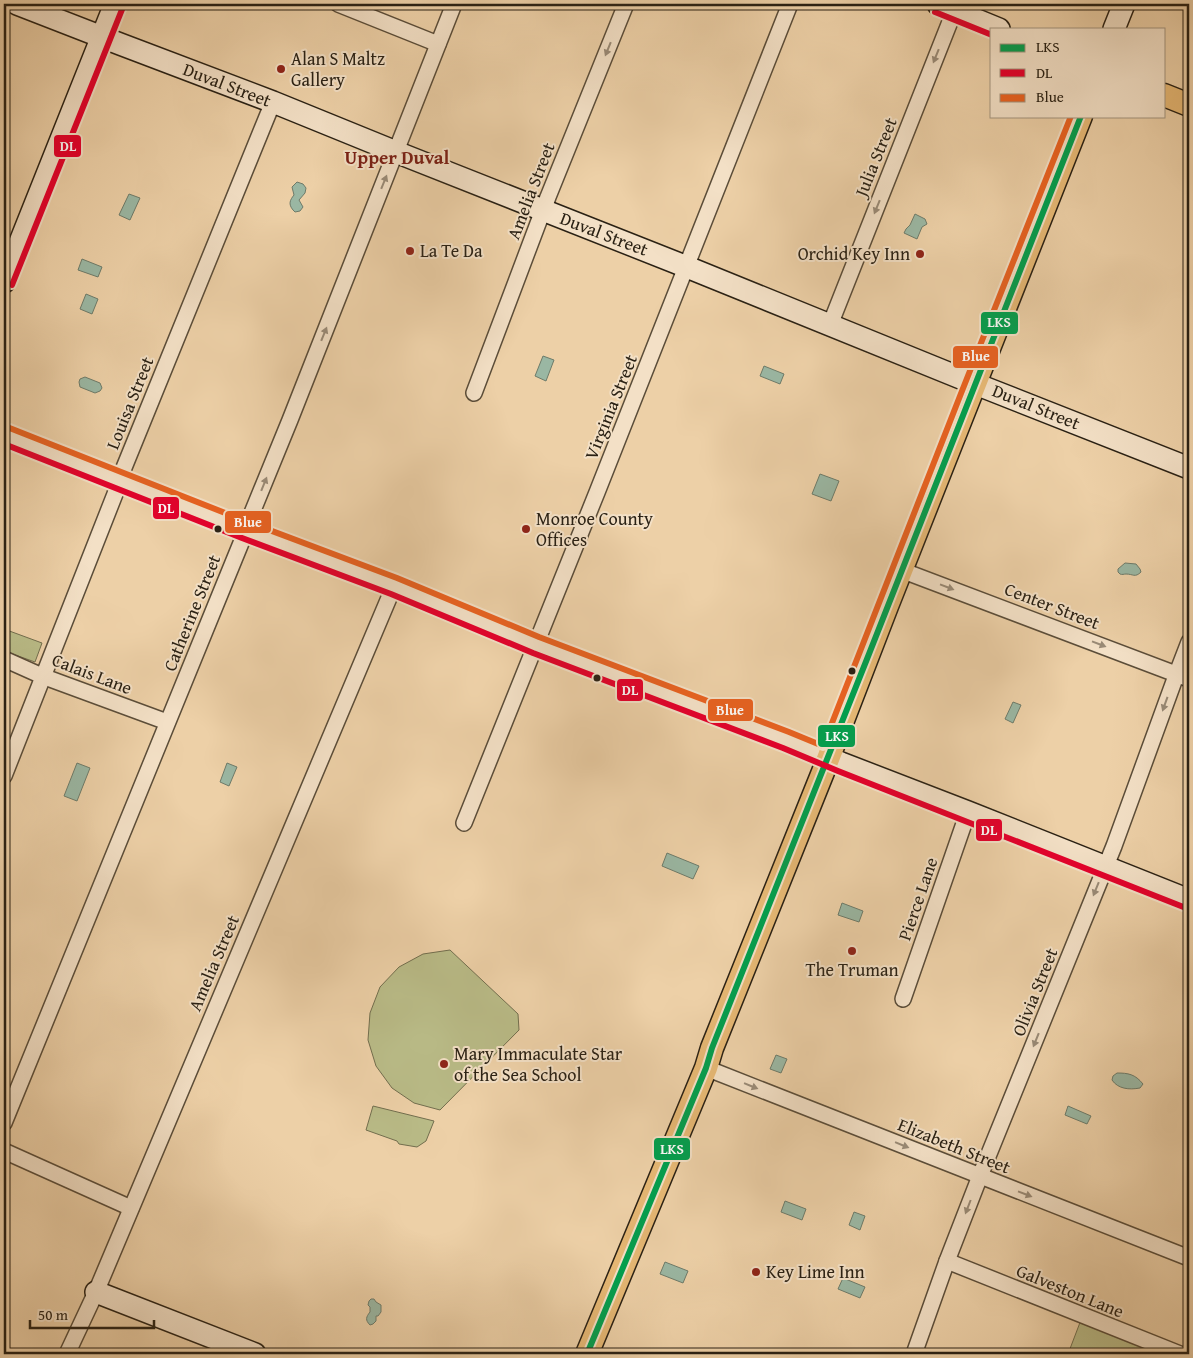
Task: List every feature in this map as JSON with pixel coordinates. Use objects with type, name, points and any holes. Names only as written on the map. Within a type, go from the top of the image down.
[{"type":"main road","points":[[1166,96],[1189,105]]},
{"type":"main road","points":[[588,1354],[706,1068],[712,1048],[1080,118]]},
{"type":"street","name":"Duval Street","points":[[17,4],[273,102],[1189,468]]},
{"type":"street","points":[[4,282],[115,4]]},
{"type":"street","points":[[338,4],[438,44]]},
{"type":"street","name":"Catherine Street","points":[[4,1123],[294,412],[454,4]]},
{"type":"street","name":"Amelia Street","points":[[474,393],[543,210],[626,4]]},
{"type":"street","name":"Virginia Street","points":[[464,823],[531,659],[790,4]]},
{"type":"street","points":[[1114,28],[1124,4]]},
{"type":"street","points":[[950,6],[997,28]]},
{"type":"street","name":"Julia Street","points":[[830,325],[950,6]]},
{"type":"street","name":"Louisa Street","points":[[4,776],[119,480],[273,102]]},
{"type":"street","points":[[4,435],[245,530],[394,586],[536,645],[786,740],[1189,900]]},
{"type":"street","name":"Center Street","points":[[901,570],[1183,676]]},
{"type":"street","name":"Amelia Street","points":[[67,1354],[96,1292],[394,586]]},
{"type":"street","name":"Olivia Street","points":[[914,1354],[980,1176],[1183,676],[1189,642]]},
{"type":"street","name":"Calais Lane","points":[[4,659],[42,676],[167,722]]},
{"type":"street","name":"Pierce Lane","points":[[903,999],[968,812]]},
{"type":"street","name":"Elizabeth Street","points":[[706,1068],[1189,1258]]},
{"type":"street","points":[[4,1151],[131,1208]]},
{"type":"street","name":"Galveston Lane","points":[[947,1261],[1180,1354]]},
{"type":"street","points":[[96,1292],[253,1354]]},
{"type":"green space","points":[[4,629],[42,643],[35,662],[4,651]]},
{"type":"green space","points":[[450,950],[518,1014],[519,1030],[440,1110],[414,1103],[392,1088],[376,1066],[368,1040],[370,1013],[380,987],[399,967],[423,954]]},
{"type":"green space","points":[[373,1106],[434,1121],[426,1141],[417,1147],[399,1144],[397,1141],[366,1130]]},
{"type":"green space","points":[[1084,1312],[1186,1354],[1068,1354]]},
{"type":"shaded area","points":[[297,182],[303,184],[306,188],[305,193],[299,200],[303,207],[300,211],[295,212],[290,206],[290,202],[294,195],[292,187]]},
{"type":"shaded area","points":[[129,194],[140,198],[130,220],[119,215]]},
{"type":"shaded area","points":[[915,214],[925,219],[927,224],[922,227],[917,239],[904,233]]},
{"type":"shaded area","points":[[82,259],[102,267],[98,277],[78,270]]},
{"type":"shaded area","points":[[86,294],[98,299],[92,314],[80,309]]},
{"type":"shaded area","points":[[543,356],[554,360],[546,381],[535,376]]},
{"type":"shaded area","points":[[764,366],[784,374],[780,384],[760,376]]},
{"type":"shaded area","points":[[85,377],[100,383],[102,388],[100,391],[95,393],[80,387],[80,379]]},
{"type":"shaded area","points":[[820,474],[839,481],[831,501],[812,494]]},
{"type":"shaded area","points":[[1125,563],[1136,564],[1141,572],[1135,575],[1120,574],[1118,569]]},
{"type":"shaded area","points":[[1013,702],[1021,705],[1013,723],[1005,719]]},
{"type":"shaded area","points":[[77,763],[90,768],[77,801],[64,796]]},
{"type":"shaded area","points":[[227,763],[237,767],[229,786],[220,782]]},
{"type":"shaded area","points":[[667,853],[699,866],[693,879],[662,866]]},
{"type":"shaded area","points":[[842,903],[863,911],[859,922],[838,915]]},
{"type":"shaded area","points":[[776,1055],[787,1059],[781,1073],[770,1069]]},
{"type":"shaded area","points":[[1117,1073],[1131,1075],[1143,1084],[1140,1088],[1136,1089],[1121,1087],[1112,1080],[1113,1076]]},
{"type":"shaded area","points":[[1068,1106],[1091,1116],[1087,1124],[1065,1115]]},
{"type":"shaded area","points":[[785,1201],[806,1209],[802,1220],[781,1212]]},
{"type":"shaded area","points":[[854,1212],[865,1216],[860,1230],[849,1225]]},
{"type":"shaded area","points":[[665,1262],[688,1271],[683,1283],[660,1274]]},
{"type":"shaded area","points":[[843,1278],[865,1287],[860,1298],[838,1289]]},
{"type":"shaded area","points":[[371,1299],[374,1299],[381,1305],[381,1312],[376,1316],[376,1321],[370,1325],[367,1322],[367,1318],[370,1312],[368,1305]]},
{"type":"transit line","name":"DL","points":[[12,285],[123,7]]},
{"type":"transit line","name":"DL","points":[[935,12],[990,34]]},
{"type":"transit line","name":"Blue","points":[[7,427],[248,522],[397,578],[539,637],[823,746],[1070,118]]},
{"type":"transit line","name":"LKS","points":[[587,1354],[706,1068],[712,1048],[1080,118]]},
{"type":"transit line","name":"DL","points":[[4,444],[242,538],[391,594],[533,653],[783,748],[1186,908]]},
{"type":"place","name":"Alan S Maltz Gallery","points":[[281,69]]},
{"type":"place","name":"La Te Da","points":[[410,251]]},
{"type":"place","name":"Orchid Key Inn","points":[[920,254]]},
{"type":"place","name":"Monroe County Offices","points":[[526,529]]},
{"type":"place","name":"The Truman","points":[[852,951]]},
{"type":"place","name":"Mary Immaculate Star of the Sea School","points":[[444,1064]]},
{"type":"place","name":"Key Lime Inn","points":[[756,1272]]},
{"type":"district","name":"Upper Duval","points":[[397,157]]}]
